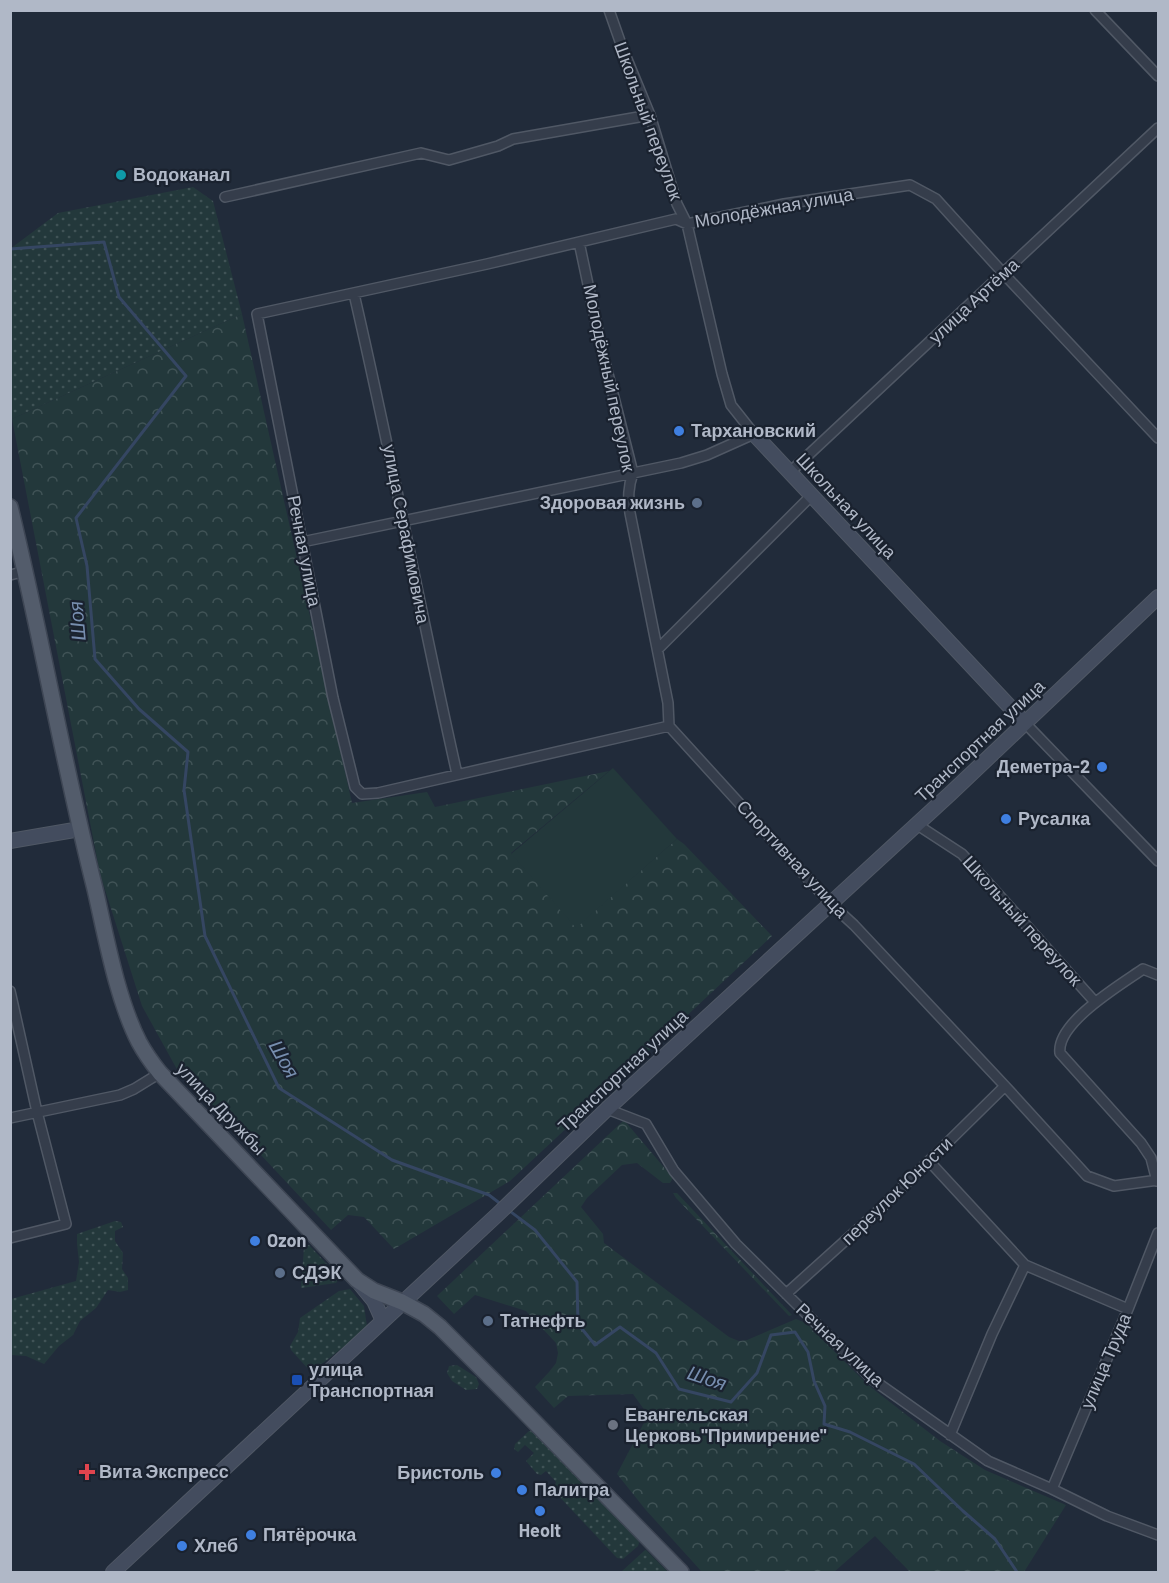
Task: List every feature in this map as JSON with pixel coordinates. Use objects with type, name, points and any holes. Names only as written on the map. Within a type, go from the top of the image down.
[{"type":"main road","name":"улица Дружбы","points":[[10,507],[26,571],[80,829],[121,994],[145,1053],[160,1072],[357,1280],[374,1291],[424,1314],[440,1327],[681,1572]]},
{"type":"street","name":"Школьный переулок","points":[[609,10],[650,115],[677,204],[687,224],[730,405],[754,435]]},
{"type":"street","points":[[1095,10],[1158,76]]},
{"type":"street","points":[[225,197],[420,153],[448,160],[498,146],[513,139],[650,115]]},
{"type":"street","name":"улица Артёма","points":[[789,473],[1158,128]]},
{"type":"street","name":"Молодёжная улица","points":[[257,315],[676,219],[687,224],[784,204],[910,185],[936,199],[1158,438]]},
{"type":"street","name":"Молодёжный переулок","points":[[579,242],[602,350],[633,473],[628,497],[630,513],[668,703],[669,726]]},
{"type":"street","name":"улица Серафимовича","points":[[354,294],[379,401],[457,774]]},
{"type":"street","name":"Речная улица","points":[[257,315],[333,698],[355,787],[362,794],[378,794],[457,774]]},
{"type":"street","points":[[302,542],[681,463],[707,455],[754,435]]},
{"type":"street","name":"Школьная улица","points":[[754,435],[1158,861]]},
{"type":"street","points":[[658,649],[811,496]]},
{"type":"street","points":[[10,575],[26,571]]},
{"type":"street","name":"Транспортная улица","points":[[113,1572],[498,1214],[607,1108],[1025,723],[1158,597]]},
{"type":"street","points":[[457,774],[669,726]]},
{"type":"street","name":"Спортивная улица","points":[[669,726],[830,903],[854,925],[1087,1176],[1114,1186],[1158,1180]]},
{"type":"street","name":"Школьный переулок","points":[[916,824],[962,854],[1095,1002]]},
{"type":"street","points":[[10,841],[80,829]]},
{"type":"street","points":[[1158,975],[1143,969],[1095,1002],[1066,1031],[1059,1047],[1060,1053],[1140,1143],[1151,1158],[1158,1180]]},
{"type":"street","points":[[10,991],[37,1113],[66,1224],[10,1238]]},
{"type":"street","points":[[10,1118],[120,1095],[160,1072]]},
{"type":"street","name":"переулок Юности","points":[[786,1294],[877,1212],[1005,1086]]},
{"type":"street","name":"Речная улица","points":[[607,1108],[645,1124],[674,1171],[736,1244],[872,1379],[988,1461],[1107,1516],[1158,1534]]},
{"type":"street","points":[[929,1161],[1025,1265],[1128,1309]]},
{"type":"street","name":"улица Труда","points":[[1052,1489],[1158,1233]]},
{"type":"street","points":[[950,1435],[992,1334],[1025,1265]]},
{"type":"street","points":[[357,1280],[374,1301],[382,1321]]},
{"type":"green space","points":[[193,187],[213,201],[242,314],[12,419],[10,412],[10,249],[58,213]]},
{"type":"green space","points":[[242,314],[352,803],[427,792],[435,807],[609,771],[511,853],[576,927],[677,839],[772,936],[510,1181],[394,1249],[364,1217],[348,1215],[331,1230],[246,1139],[179,1073],[142,1006],[100,874],[12,419]]},
{"type":"green space","points":[[613,768],[677,839],[576,928],[511,854]]},
{"type":"green space","points":[[624,1120],[673,1178],[670,1183],[663,1183],[637,1163],[622,1165],[587,1198],[581,1207],[603,1234],[604,1243],[729,1337],[739,1341],[747,1340],[796,1319],[806,1323],[868,1385],[940,1441],[985,1470],[1066,1505],[1024,1572],[910,1572],[875,1536],[834,1572],[702,1572],[617,1474],[648,1415],[633,1394],[568,1396],[554,1408],[535,1387],[556,1363],[558,1353],[556,1343],[526,1311],[475,1295],[454,1314],[437,1296]]},
{"type":"green space","points":[[673,1193],[677,1193],[792,1315],[789,1316]]},
{"type":"green space","points":[[115,1221],[121,1222],[123,1227],[115,1231],[115,1241],[123,1253],[122,1269],[128,1278],[128,1290],[120,1292],[108,1290],[96,1308],[80,1321],[73,1335],[59,1346],[44,1364],[26,1356],[11,1355],[11,1299],[76,1281],[79,1262],[77,1234]]},
{"type":"green space","points":[[309,1245],[338,1276],[336,1283],[301,1288],[304,1247]]},
{"type":"green space","points":[[350,1289],[364,1306],[367,1326],[346,1345],[310,1371],[290,1346],[298,1332],[300,1318],[339,1291]]},
{"type":"green space","points":[[457,1365],[476,1377],[479,1384],[477,1389],[466,1390],[452,1381],[447,1373],[449,1366]]},
{"type":"green space","points":[[529,1431],[535,1432],[640,1540],[638,1546],[623,1559],[617,1558],[553,1490],[556,1482],[546,1471],[541,1475],[537,1474],[526,1461],[534,1453],[525,1445],[518,1452],[514,1449],[515,1444]]},
{"type":"green space","points":[[645,1550],[668,1572],[621,1572]]},
{"type":"waterway","name":"Шоя","points":[[10,249],[104,242],[119,297],[186,376],[76,518],[87,566],[95,659],[139,709],[188,752],[184,790],[205,936],[279,1088],[392,1160],[489,1195],[502,1205]]},
{"type":"waterway","name":"Шоя","points":[[507,1209],[535,1230],[577,1282],[578,1324],[595,1345],[620,1327],[656,1353],[679,1389],[731,1402],[757,1373],[771,1335],[795,1332],[808,1352],[814,1381],[825,1406],[824,1424],[850,1432],[914,1464],[995,1539],[1017,1572]]},
{"type":"place","name":"Водоканал","points":[[121,175]]},
{"type":"place","name":"Тархановский","points":[[679,431]]},
{"type":"place","name":"Здоровая жизнь","points":[[697,503]]},
{"type":"place","name":"Деметра-2","points":[[1102,767]]},
{"type":"place","name":"Русалка","points":[[1006,819]]},
{"type":"place","name":"Ozon","points":[[255,1241]]},
{"type":"place","name":"СДЭК","points":[[280,1273]]},
{"type":"place","name":"Татнефть","points":[[488,1321]]},
{"type":"place","name":"улица Транспортная","points":[[297,1380]]},
{"type":"place","name":"Евангельская Церковь\"Примирение\"","points":[[613,1425]]},
{"type":"place","name":"Вита Экспресс","points":[[87,1472]]},
{"type":"place","name":"Бристоль","points":[[496,1473]]},
{"type":"place","name":"Палитра","points":[[522,1490]]},
{"type":"place","name":"Heolt","points":[[540,1511]]},
{"type":"place","name":"Пятёрочка","points":[[251,1535]]},
{"type":"place","name":"Хлеб","points":[[182,1546]]}]
